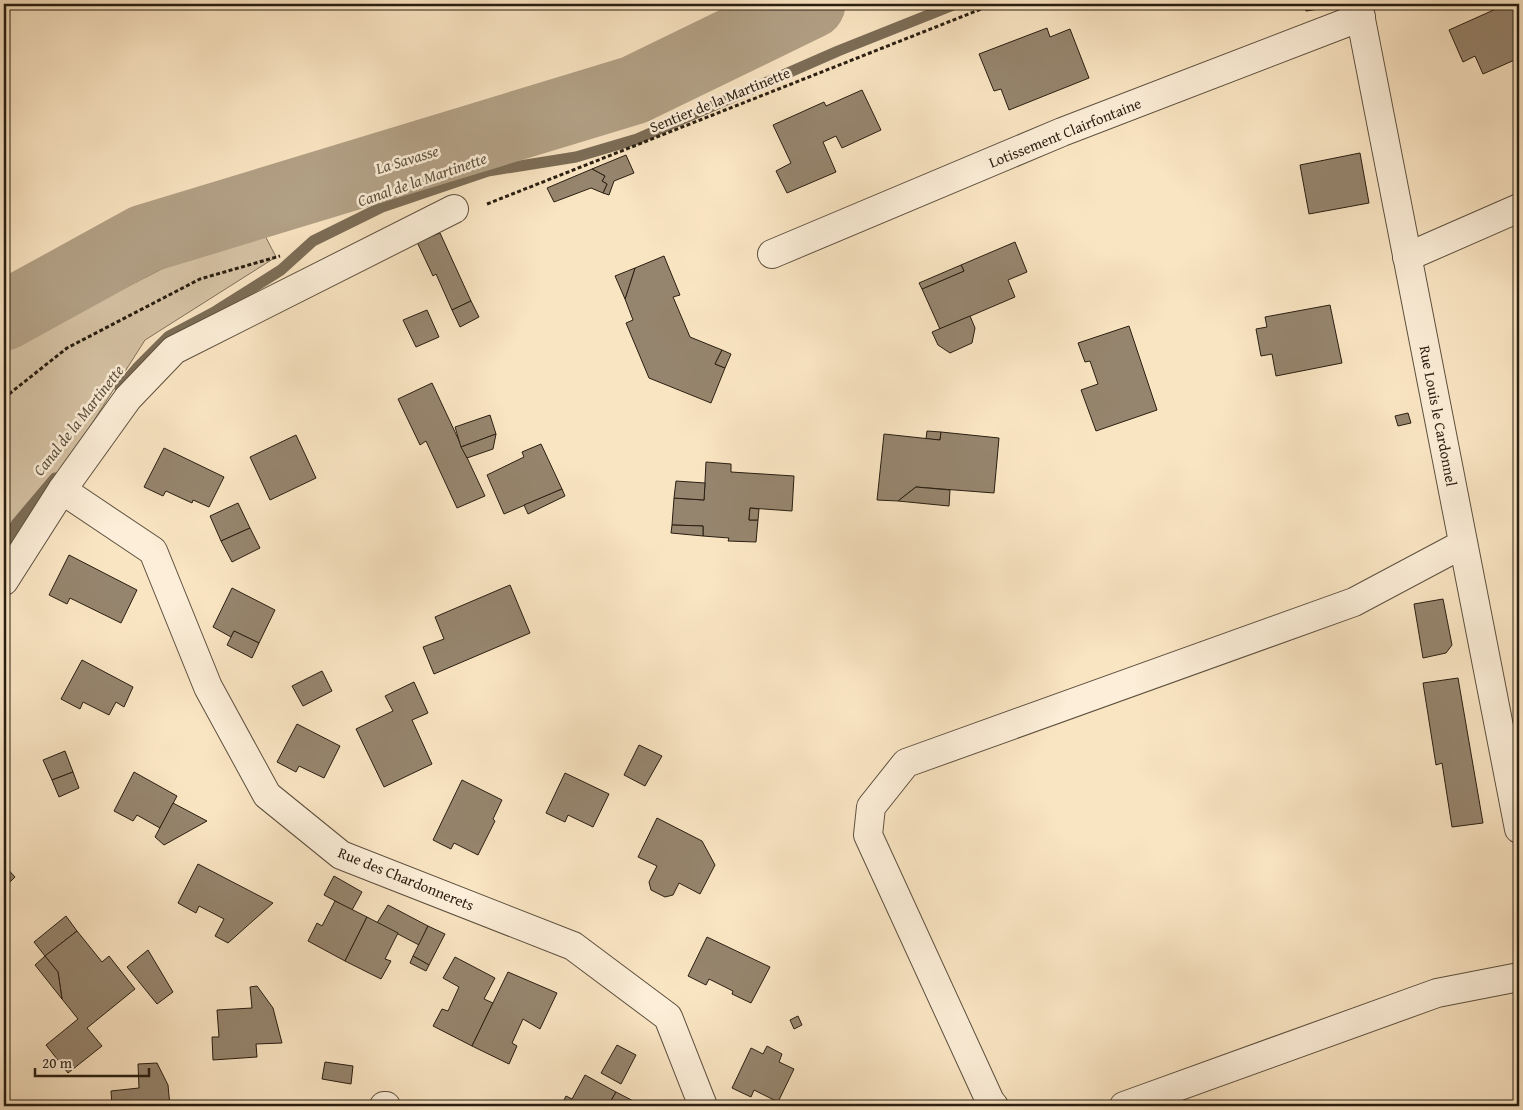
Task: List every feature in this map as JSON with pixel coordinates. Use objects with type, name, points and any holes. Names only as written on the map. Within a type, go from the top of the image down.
[{"type":"street","name":"Lotissement Clairfontaine","points":[[772,254],[1359,10]]},
{"type":"street","name":"Rue Louis le Cardonnel","points":[[1359,10],[1519,829]]},
{"type":"street","points":[[4,581],[62,490],[128,398],[174,350],[454,208]]},
{"type":"street","points":[[1407,257],[1519,208]]},
{"type":"street","name":"Rue des Chardonnerets","points":[[62,490],[153,551],[208,687],[267,796],[341,856],[573,946],[668,1017],[703,1106]]},
{"type":"street","points":[[994,1106],[990,1101],[868,836],[871,807],[906,763],[1354,602],[1464,544]]},
{"type":"street","points":[[1124,1106],[1437,993],[1519,978]]},
{"type":"path","name":"Sentier de la Martinette","points":[[454,208],[482,206],[994,4]]},
{"type":"path","points":[[4,398],[67,348],[200,279],[285,254]]},
{"type":"shaded area","points":[[257,220],[276,257],[145,340],[4,562],[4,350]]},
{"type":"building","points":[[1221,4],[1239,4],[1222,9]]},
{"type":"building","points":[[1304,4],[1332,4],[1332,7],[1306,11]]},
{"type":"building","points":[[1507,4],[1511,4],[1519,22],[1519,58],[1483,74],[1475,56],[1463,62],[1449,30]]},
{"type":"building","points":[[1519,4],[1519,22],[1512,6]]},
{"type":"building","points":[[1047,28],[1050,37],[1070,29],[1089,78],[1009,110],[1001,89],[994,91],[979,54]]},
{"type":"building","points":[[862,90],[881,130],[842,148],[836,136],[823,142],[836,172],[787,193],[776,171],[791,163],[773,125],[824,102],[826,106]]},
{"type":"building","points":[[1360,153],[1369,203],[1309,214],[1300,165]]},
{"type":"building","points":[[626,155],[634,173],[614,181],[609,195],[603,193],[607,184],[602,181],[605,176],[592,169]]},
{"type":"building","points":[[592,169],[605,176],[602,181],[607,184],[603,193],[591,188],[554,202],[547,188]]},
{"type":"building","points":[[440,233],[471,301],[452,310],[436,274],[433,276],[417,242]]},
{"type":"building","points":[[1015,242],[1027,272],[1008,280],[1015,297],[940,329],[922,289],[964,271],[961,265]]},
{"type":"building","points":[[664,256],[680,295],[673,297],[690,337],[722,350],[715,364],[725,368],[711,403],[649,378],[626,323],[633,320],[625,299],[635,268]]},
{"type":"building","points":[[961,265],[964,271],[922,289],[919,283]]},
{"type":"building","points":[[635,268],[625,299],[615,276]]},
{"type":"building","points":[[471,301],[479,317],[460,327],[452,310]]},
{"type":"building","points":[[1330,305],[1342,363],[1276,376],[1272,354],[1261,356],[1256,329],[1267,327],[1265,317]]},
{"type":"building","points":[[427,310],[439,337],[416,347],[403,320]]},
{"type":"building","points":[[970,316],[975,328],[972,343],[950,353],[938,345],[932,332]]},
{"type":"building","points":[[1129,326],[1157,410],[1096,431],[1081,390],[1098,384],[1090,361],[1085,362],[1078,343]]},
{"type":"building","points":[[722,350],[731,354],[725,368],[715,364]]},
{"type":"building","points":[[432,383],[485,496],[457,508],[426,441],[420,445],[398,399]]},
{"type":"building","points":[[1408,413],[1411,423],[1398,426],[1395,416]]},
{"type":"building","points":[[490,415],[496,434],[461,447],[455,427]]},
{"type":"building","points":[[927,431],[941,432],[940,440],[926,439]]},
{"type":"building","points":[[941,432],[999,438],[994,493],[916,487],[898,501],[877,500],[884,434],[940,440]]},
{"type":"building","points":[[496,434],[493,449],[467,458],[461,447]]},
{"type":"building","points":[[296,435],[316,478],[270,500],[250,457]]},
{"type":"building","points":[[541,444],[562,489],[504,514],[487,475],[524,457],[522,452]]},
{"type":"building","points":[[164,448],[224,477],[209,507],[193,500],[192,503],[166,491],[163,496],[144,487]]},
{"type":"building","points":[[706,462],[731,464],[731,472],[794,476],[792,511],[750,508],[749,520],[758,520],[756,542],[728,541],[729,538],[703,536],[703,526],[672,525],[674,498],[704,500]]},
{"type":"building","points":[[676,481],[705,483],[704,500],[674,498]]},
{"type":"building","points":[[916,487],[950,490],[949,506],[898,501]]},
{"type":"building","points":[[562,489],[565,496],[528,514],[524,505]]},
{"type":"building","points":[[238,503],[250,528],[221,541],[210,516]]},
{"type":"building","points":[[750,508],[759,509],[758,520],[749,520]]},
{"type":"building","points":[[672,525],[703,526],[703,536],[671,533]]},
{"type":"building","points":[[250,528],[260,548],[232,562],[221,541]]},
{"type":"building","points":[[69,555],[137,590],[121,623],[70,598],[67,604],[49,595]]},
{"type":"building","points":[[510,585],[530,633],[434,674],[423,647],[444,639],[435,617]]},
{"type":"building","points":[[232,588],[275,610],[259,643],[234,631],[231,637],[213,627]]},
{"type":"building","points":[[1443,599],[1452,645],[1446,653],[1423,658],[1414,604]]},
{"type":"building","points":[[234,631],[259,643],[252,658],[227,645]]},
{"type":"building","points":[[82,660],[133,687],[124,707],[116,702],[109,715],[83,702],[80,709],[61,699]]},
{"type":"building","points":[[322,671],[332,691],[303,706],[292,686]]},
{"type":"building","points":[[1458,678],[1483,823],[1452,827],[1442,763],[1436,765],[1423,683]]},
{"type":"building","points":[[414,682],[428,713],[412,720],[432,764],[384,787],[356,729],[393,711],[385,696]]},
{"type":"building","points":[[297,724],[340,746],[324,778],[299,766],[296,772],[277,762]]},
{"type":"building","points":[[639,745],[662,756],[645,786],[624,775]]},
{"type":"building","points":[[65,751],[73,772],[52,780],[43,760]]},
{"type":"building","points":[[73,772],[79,788],[59,797],[52,780]]},
{"type":"building","points":[[134,772],[177,796],[160,828],[137,815],[133,821],[114,811]]},
{"type":"building","points":[[565,773],[609,794],[593,827],[568,815],[565,822],[546,813]]},
{"type":"building","points":[[462,780],[502,800],[493,819],[495,821],[478,855],[454,843],[451,849],[433,840]]},
{"type":"building","points":[[173,803],[207,821],[164,845],[155,837]]},
{"type":"building","points":[[657,818],[702,841],[715,865],[700,894],[679,883],[673,895],[665,897],[651,890],[649,882],[657,866],[638,857]]},
{"type":"building","points":[[198,864],[273,903],[228,943],[215,936],[224,919],[199,906],[196,913],[178,903]]},
{"type":"building","points":[[4,865],[15,877],[4,888]]},
{"type":"building","points":[[334,876],[362,892],[352,910],[324,895]]},
{"type":"building","points":[[335,901],[367,917],[345,961],[308,941],[317,923],[322,926]]},
{"type":"building","points":[[388,905],[428,926],[419,945],[377,923]]},
{"type":"building","points":[[66,916],[77,931],[45,956],[34,942]]},
{"type":"building","points":[[367,917],[398,933],[385,959],[391,961],[381,979],[345,961]]},
{"type":"building","points":[[428,926],[445,934],[429,965],[413,956]]},
{"type":"building","points":[[77,931],[102,962],[109,956],[135,989],[87,1028],[102,1046],[68,1073],[46,1045],[78,1019],[62,999],[58,972],[45,956]]},
{"type":"building","points":[[707,937],[770,967],[751,1003],[732,994],[733,991],[709,979],[706,985],[688,976]]},
{"type":"building","points":[[148,950],[173,992],[157,1004],[127,967]]},
{"type":"building","points":[[45,956],[58,972],[62,999],[35,965]]},
{"type":"building","points":[[413,956],[429,965],[426,971],[410,963]]},
{"type":"building","points":[[455,957],[495,978],[484,999],[493,1003],[472,1046],[433,1026],[442,1009],[448,1011],[459,987],[443,978]]},
{"type":"building","points":[[508,972],[557,993],[540,1029],[523,1019],[512,1043],[517,1046],[509,1064],[472,1046]]},
{"type":"building","points":[[257,986],[273,1008],[282,1043],[256,1044],[257,1057],[213,1060],[212,1037],[219,1037],[217,1010],[252,1008],[250,987]]},
{"type":"building","points":[[798,1016],[802,1025],[794,1029],[790,1020]]},
{"type":"building","points":[[617,1045],[636,1055],[621,1084],[601,1073]]},
{"type":"building","points":[[767,1046],[782,1054],[779,1062],[794,1069],[778,1102],[754,1090],[751,1097],[732,1088],[751,1048],[763,1054]]},
{"type":"building","points":[[325,1062],[353,1066],[351,1084],[322,1079]]},
{"type":"building","points":[[157,1063],[168,1085],[170,1106],[112,1106],[111,1091],[139,1088],[138,1064]]},
{"type":"building","points":[[585,1075],[616,1092],[608,1106],[561,1106],[566,1096],[572,1099]]},
{"type":"building","points":[[616,1092],[643,1106],[608,1106]]},
{"type":"waterway","name":"La Savasse","points":[[4,316],[144,239],[634,90],[811,4]]},
{"type":"waterway","name":"Canal de la Martinette","points":[[120,388],[169,336],[216,311],[281,270],[313,241],[382,207],[488,171],[576,157],[637,139],[838,51],[956,4]]},
{"type":"waterway","name":"Canal de la Martinette","points":[[4,544],[17,523],[55,478]]}]
